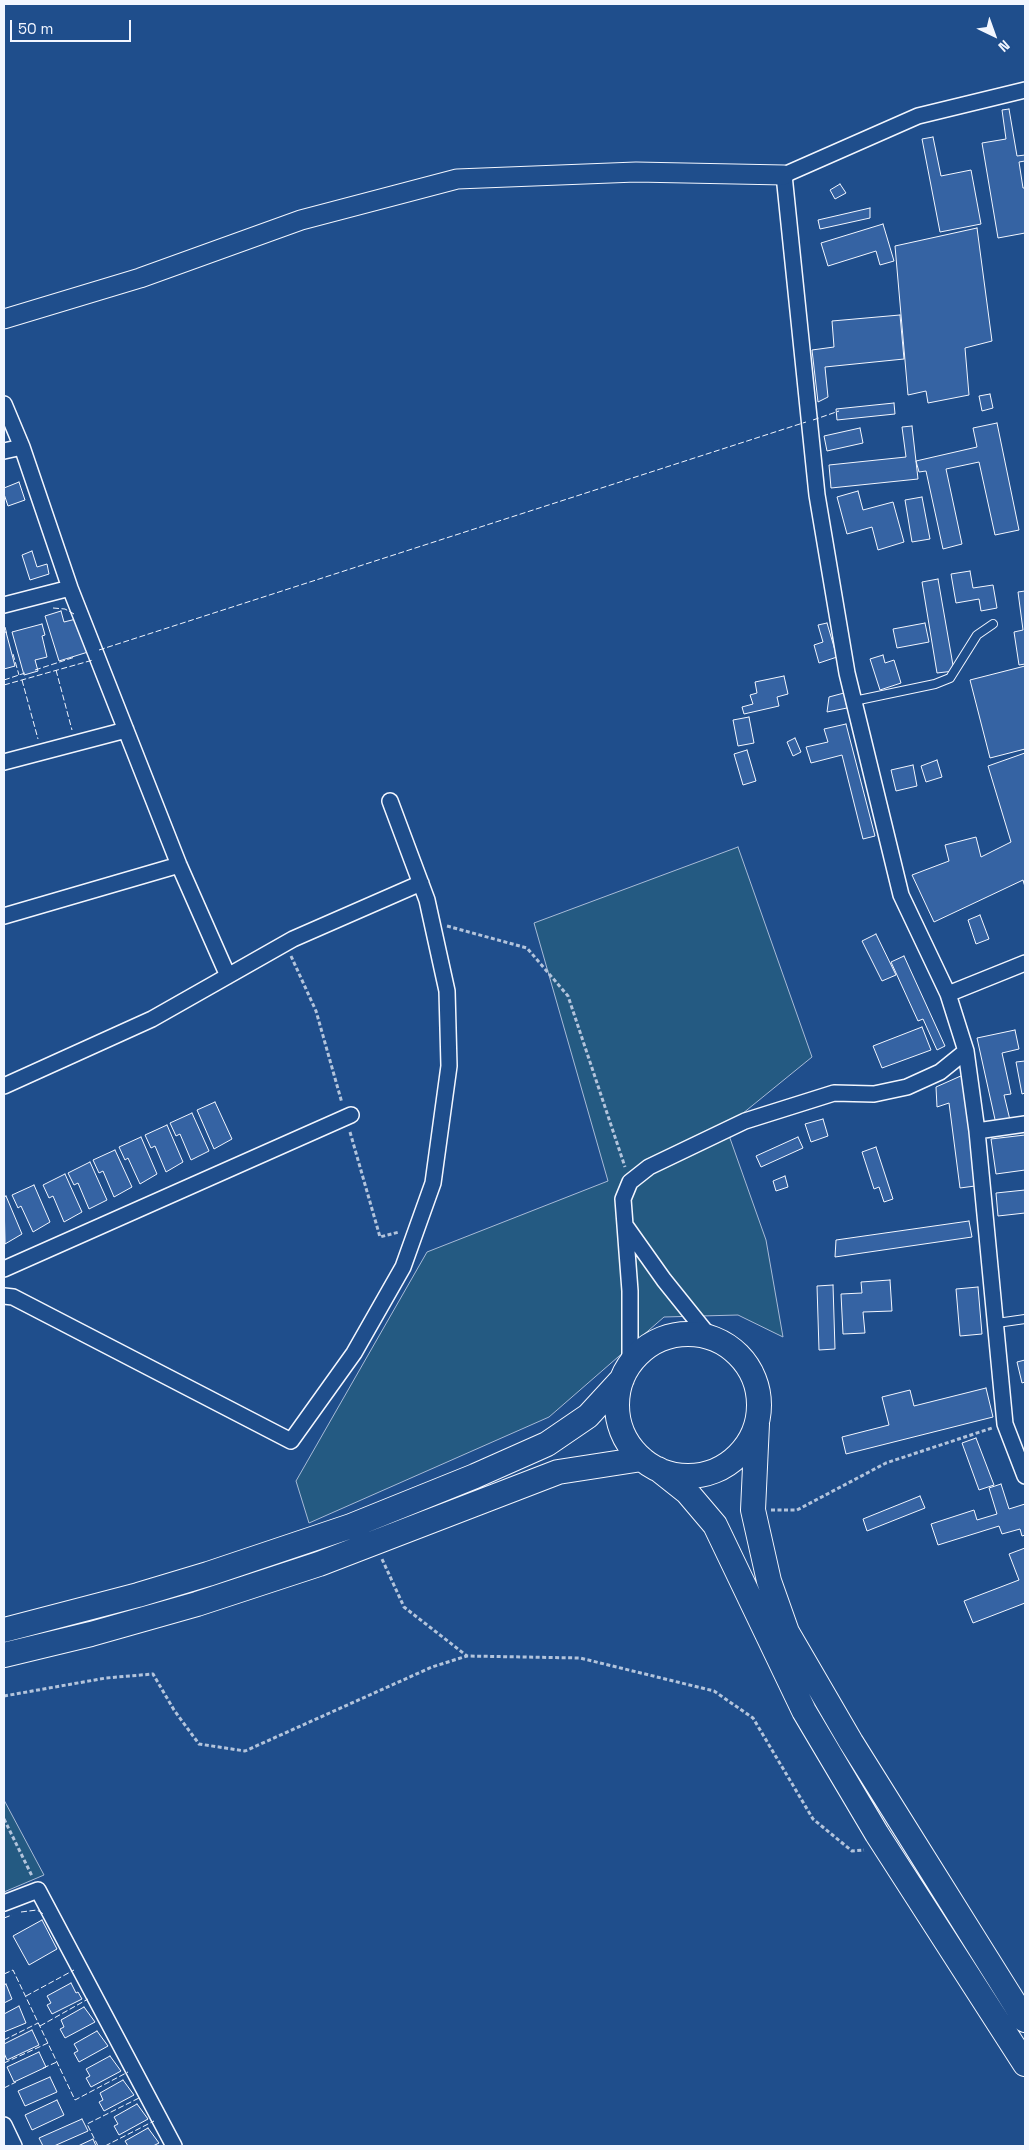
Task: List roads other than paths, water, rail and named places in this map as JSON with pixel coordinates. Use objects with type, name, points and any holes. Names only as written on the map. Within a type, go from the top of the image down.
[{"type":"highway","points":[[4,1630],[129,1598],[208,1574],[351,1526],[475,1476],[547,1444],[588,1416],[646,1348],[666,1337],[687,1334],[709,1336],[729,1346],[745,1361],[756,1381],[760,1402],[757,1424],[753,1510],[769,1581],[787,1632],[851,1742],[1025,2020]]},
{"type":"highway","points":[[626,1371],[618,1396],[618,1414],[622,1430],[630,1446],[687,1492],[716,1525],[804,1711],[886,1848],[1025,2064]]},
{"type":"highway","points":[[4,1655],[91,1634],[197,1604],[319,1564],[558,1472],[650,1464],[678,1475],[691,1475],[718,1469],[735,1458],[748,1443],[757,1424]]},
{"type":"street","points":[[4,319],[140,278],[301,220],[457,179],[636,172],[784,175],[918,116],[1025,90]]},
{"type":"street","points":[[784,175],[817,495],[847,673],[901,894],[948,994],[966,1051],[977,1131],[997,1323],[1005,1424],[1025,1476]]},
{"type":"street","points":[[4,404],[22,447],[70,588],[179,865],[228,976]]},
{"type":"street","points":[[4,451],[22,447]]},
{"type":"street","points":[[4,605],[70,588]]},
{"type":"street","points":[[4,762],[126,730]]},
{"type":"street","points":[[4,1296],[13,1297],[291,1441],[354,1353],[403,1267],[433,1183],[449,1066],[447,991],[432,922],[421,883],[390,802]]},
{"type":"street","points":[[4,916],[179,865]]},
{"type":"street","points":[[4,1086],[152,1019],[285,944],[421,883]]},
{"type":"street","points":[[948,994],[1025,963]]},
{"type":"street","points":[[626,1371],[630,1291],[624,1199],[630,1182],[649,1168],[745,1121],[834,1092],[874,1094],[907,1087],[940,1072],[966,1051]]},
{"type":"street","points":[[4,1269],[347,1117]]},
{"type":"street","points":[[977,1131],[1025,1124]]},
{"type":"street","points":[[625,1223],[664,1280],[709,1336]]},
{"type":"street","points":[[4,1903],[38,1890],[174,2146]]},
{"type":"street","points":[[4,2125],[14,2146]]},
{"type":"lane","points":[[854,701],[935,684],[950,678],[977,635],[993,624]]},
{"type":"lane","points":[[997,1323],[1025,1319]]}]
